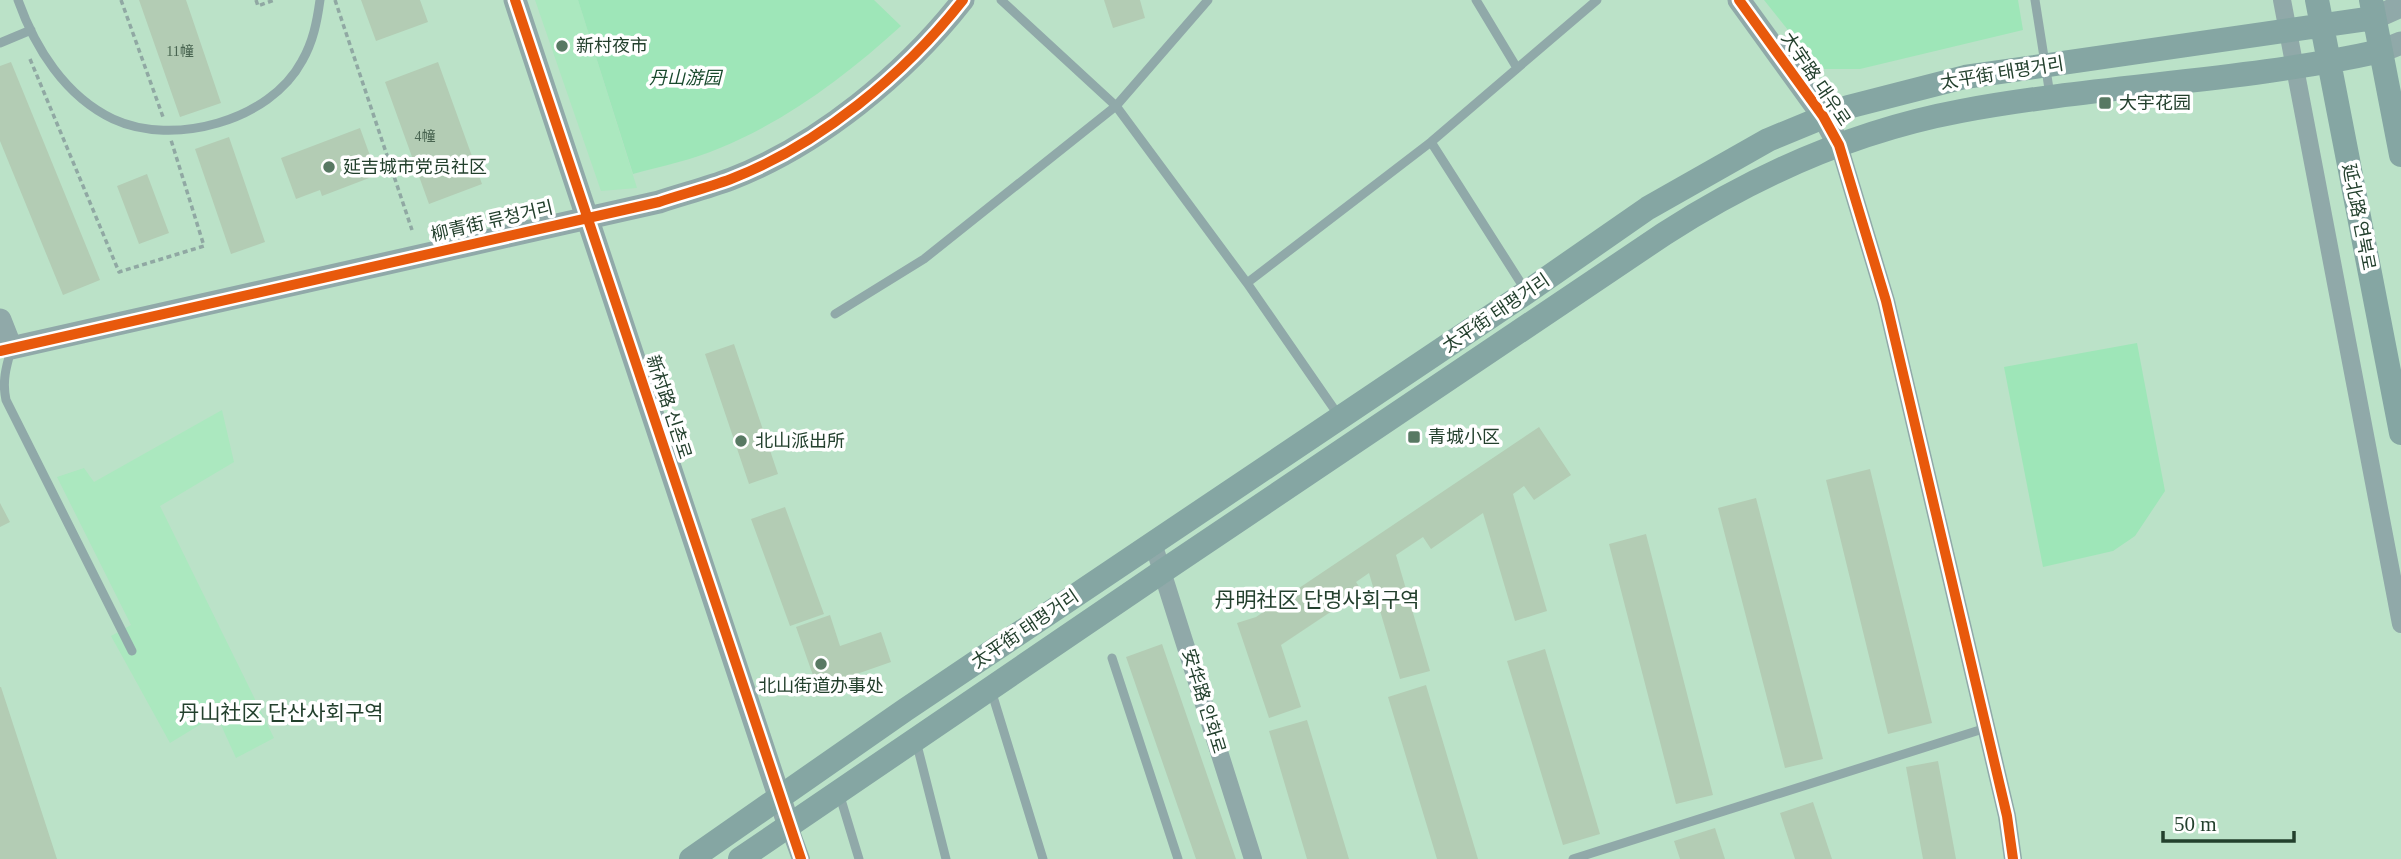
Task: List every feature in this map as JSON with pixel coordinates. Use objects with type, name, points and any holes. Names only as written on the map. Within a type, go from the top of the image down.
[{"type":"main road","name":"延北路 연북로","points":[[2317,0],[2401,433]]},
{"type":"main road","name":"太平街 태평거리","points":[[691,859],[905,709],[1667,196],[1768,140],[1823,116],[1872,99],[1937,83],[2045,65],[2288,32],[2322,26],[2373,9]]},
{"type":"main road","points":[[2373,9],[2391,47],[2401,155]]},
{"type":"main road","name":"太平街 태평거리","points":[[740,859],[1163,570],[1683,222],[1799,160],[1926,118],[1960,111],[2050,97],[2330,63],[2391,47]]},
{"type":"street","name":"新村路 신촌로","points":[[515,0],[789,825]]},
{"type":"street","name":"柳青街 류청거리","points":[[6,350],[659,202],[732,178],[806,139],[879,88],[963,0]]},
{"type":"street","name":"大宇路 대우로","points":[[1739,0],[1823,116],[1839,145]]},
{"type":"street","points":[[2282,0],[2401,624]]},
{"type":"street","name":"太平街 태평거리","points":[[2373,9],[2401,6]]},
{"type":"street","points":[[2391,47],[2401,72]]},
{"type":"street","points":[[1839,145],[1886,301],[2007,816],[2013,859]]},
{"type":"street","points":[[0,320],[6,350]]},
{"type":"street","name":"安华路 안화로","points":[[1153,543],[1253,859]]},
{"type":"street","points":[[789,825],[801,859]]},
{"type":"lane","points":[[18,0],[51,66],[74,92],[114,119],[168,131],[199,129],[223,122],[264,103],[301,63],[312,39],[320,0]]},
{"type":"lane","points":[[1001,0],[1116,106],[1247,283],[1340,418]]},
{"type":"lane","points":[[835,314],[924,259],[1116,106],[1208,0]]},
{"type":"lane","points":[[1476,0],[1517,68]]},
{"type":"lane","points":[[1247,283],[1431,142],[1597,0]]},
{"type":"lane","points":[[2035,0],[2050,97]]},
{"type":"lane","points":[[0,43],[31,30]]},
{"type":"lane","points":[[1431,142],[1527,292]]},
{"type":"lane","points":[[6,350],[3,389],[6,400],[132,651]]},
{"type":"lane","points":[[1112,658],[1178,859]]},
{"type":"lane","points":[[990,688],[1043,859]]},
{"type":"lane","points":[[1573,859],[1986,728]]},
{"type":"lane","points":[[916,739],[946,859]]},
{"type":"lane","points":[[839,792],[859,859]]},
{"type":"path","points":[[20,35],[119,272],[204,246],[168,131],[121,0]]},
{"type":"path","points":[[256,0],[258,6],[274,0]]},
{"type":"path","points":[[335,0],[412,230]]},
{"type":"shaded area","points":[[535,0],[578,0],[637,188],[601,191]]},
{"type":"shaded area","points":[[222,410],[234,462],[160,506],[274,738],[236,758],[221,725],[206,721],[170,743],[111,636],[131,625],[57,477],[84,468],[94,482]]},
{"type":"green space","name":"丹山游园","points":[[578,0],[874,0],[901,26],[838,79],[769,124],[709,152],[633,174]]},
{"type":"green space","points":[[1764,0],[2018,0],[2023,30],[1860,69],[1819,69]]},
{"type":"green space","points":[[2137,343],[2165,491],[2135,536],[2113,551],[2043,567],[2004,367]]},
{"type":"building","points":[[139,0],[186,0],[221,103],[180,117]]},
{"type":"building","points":[[361,0],[420,0],[428,22],[376,41]]},
{"type":"building","points":[[1104,0],[1140,0],[1145,18],[1113,28]]},
{"type":"building","points":[[11,62],[100,280],[63,295],[0,141],[0,66]]},
{"type":"building","points":[[438,62],[482,184],[429,204],[385,82]]},
{"type":"building","name":"延吉城市党员社区","points":[[360,128],[377,175],[322,196],[320,190],[296,199],[281,158]]},
{"type":"building","points":[[229,137],[265,242],[231,254],[195,149]]},
{"type":"building","points":[[147,174],[169,233],[139,244],[117,186]]},
{"type":"building","points":[[734,344],[778,474],[749,484],[705,354]]},
{"type":"building","points":[[1539,427],[1571,475],[1534,500],[1524,486],[1513,494],[1547,611],[1515,621],[1483,513],[1431,549],[1423,537],[1396,555],[1430,671],[1400,679],[1369,573],[1356,582],[1362,591],[1281,645],[1301,707],[1269,718],[1237,623],[1256,617]]},
{"type":"building","points":[[1870,469],[1932,723],[1888,734],[1826,480]]},
{"type":"building","points":[[1756,498],[1823,759],[1785,768],[1718,508]]},
{"type":"building","points":[[0,503],[10,522],[0,527]]},
{"type":"building","points":[[785,507],[824,614],[790,626],[751,519]]},
{"type":"building","points":[[1646,534],[1713,795],[1676,804],[1609,544]]},
{"type":"building","points":[[830,615],[840,646],[881,632],[891,662],[828,684],[815,681],[796,627]]},
{"type":"building","points":[[1162,644],[1236,859],[1196,859],[1126,657]]},
{"type":"building","points":[[1545,649],[1600,834],[1563,845],[1507,661]]},
{"type":"building","points":[[1426,685],[1478,859],[1437,859],[1388,697]]},
{"type":"building","points":[[1,687],[57,859],[0,859]]},
{"type":"building","points":[[1307,720],[1349,859],[1307,859],[1269,731]]},
{"type":"building","points":[[1938,761],[1956,859],[1923,859],[1906,767]]},
{"type":"building","points":[[1813,802],[1832,859],[1795,859],[1780,813]]},
{"type":"building","points":[[1715,828],[1725,859],[1680,859],[1674,841]]},
{"type":"cycle path","points":[[515,0],[801,859]]},
{"type":"cycle path","points":[[0,351],[659,202],[731,179],[796,147],[858,105],[915,54],[963,0]]},
{"type":"cycle path","points":[[1739,0],[1823,116],[1839,145],[1886,301],[2007,816],[2013,859]]},
{"type":"place","name":"新村夜市","points":[[562,46]]},
{"type":"place","name":"大宇花园","points":[[2105,103]]},
{"type":"place","name":"延吉城市党员社区","points":[[329,167]]},
{"type":"place","name":"青城小区","points":[[1414,437]]},
{"type":"place","name":"北山派出所","points":[[741,441]]},
{"type":"place","name":"北山街道办事处","points":[[821,664]]},
{"type":"district","name":"丹明社区 단명사회구역","points":[[1317,600]]},
{"type":"district","name":"丹山社区 단산사회구역","points":[[281,713]]}]
